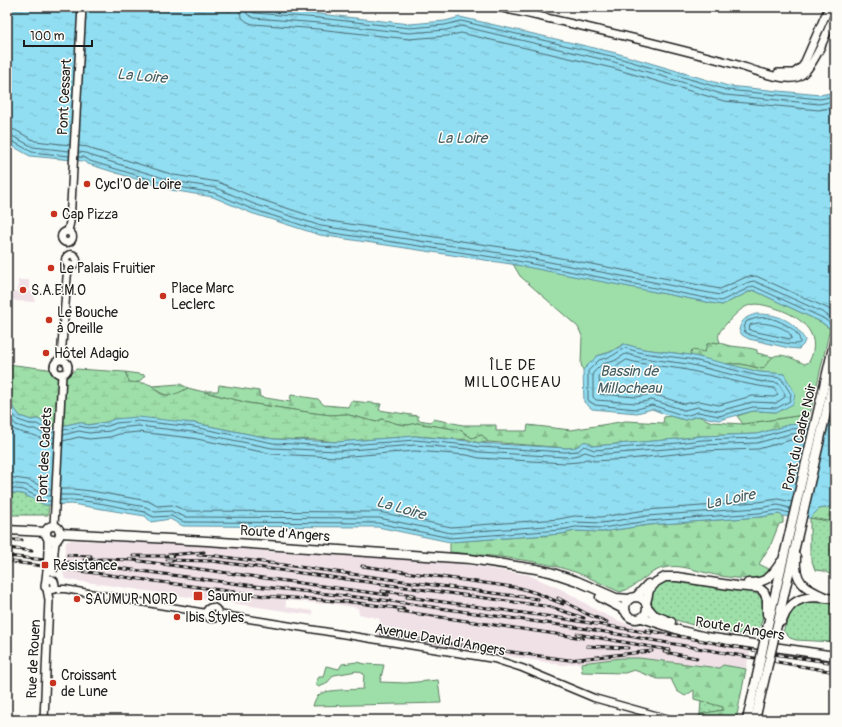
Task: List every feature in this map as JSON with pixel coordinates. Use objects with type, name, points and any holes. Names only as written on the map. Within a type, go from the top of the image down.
[{"type":"main road","name":"Pont Cessart","points":[[62,360],[69,265],[66,262],[66,258],[70,254],[67,242],[72,237],[68,232],[74,165],[82,7]]},
{"type":"main road","points":[[498,7],[629,36],[754,69],[775,77],[790,79],[805,74],[811,66],[835,13]]},
{"type":"main road","points":[[754,69],[790,74],[801,69],[829,7]]},
{"type":"main road","name":"Pont du Cadre Noir","points":[[795,542],[835,339]]},
{"type":"main road","name":"Pont des Cadets","points":[[54,522],[62,374],[57,372],[54,367],[57,361],[62,360]]},
{"type":"main road","name":"Pont du Cadre Noir","points":[[795,542],[835,374]]},
{"type":"main road","points":[[54,522],[59,529],[59,536],[51,551],[47,535],[48,528],[54,522]]},
{"type":"main road","name":"Route d'Angers","points":[[7,530],[47,535],[52,540],[59,536],[377,552],[470,559],[536,569],[557,574],[616,598],[633,598]]},
{"type":"main road","points":[[773,634],[767,599],[762,590],[755,587],[736,586],[670,576],[660,579],[652,586],[648,594],[646,614],[642,618],[635,620],[628,616],[625,610],[627,602],[654,579],[663,574],[669,573],[739,583],[765,581],[773,575],[784,556],[795,542]]},
{"type":"main road","points":[[795,542],[797,574],[799,579],[806,588],[825,597]]},
{"type":"main road","points":[[746,720],[773,634],[795,542]]},
{"type":"main road","name":"Rue de Rouen","points":[[44,720],[49,600],[51,585],[51,551]]},
{"type":"main road","points":[[754,720],[762,672],[772,646],[784,556]]},
{"type":"main road","name":"Route d'Angers","points":[[507,565],[562,581],[601,597],[625,610]]},
{"type":"main road","points":[[773,634],[784,614],[795,602],[806,597],[825,597],[835,599]]},
{"type":"main road","points":[[633,598],[642,598],[647,606]]},
{"type":"main road","name":"Route d'Angers","points":[[647,606],[652,614],[666,620],[707,632],[767,642],[835,650]]},
{"type":"main road","name":"Route d'Angers","points":[[642,618],[677,630],[706,637],[835,656]]},
{"type":"street","name":"Avenue David d'Angers","points":[[51,585],[66,589],[206,613],[207,617],[211,619],[215,618],[218,614],[494,659],[522,668],[594,698],[673,720]]},
{"type":"shaded area","name":"S.A.E.M.O","points":[[18,280],[29,280],[29,291],[34,292],[35,302],[15,301],[10,299],[10,292],[17,292],[17,288],[19,288]]},
{"type":"shaded area","points":[[71,540],[214,546],[276,552],[443,561],[529,575],[565,591],[596,610],[631,625],[751,647],[746,669],[723,665],[719,668],[639,658],[602,660],[563,665],[377,635],[380,619],[359,614],[358,608],[323,602],[323,604],[286,600],[286,607],[313,611],[312,615],[65,579],[62,571],[66,542]]},
{"type":"green space","points":[[513,264],[722,305],[753,290],[821,322],[830,329],[810,414],[743,424],[737,416],[753,411],[778,412],[784,374],[760,372],[723,364],[741,364],[762,369],[776,355],[789,357],[805,364],[809,362],[813,351],[811,333],[798,319],[790,314],[763,305],[755,304],[746,306],[740,310],[721,330],[719,334],[720,342],[707,344],[705,352],[692,350],[690,355],[643,349],[624,344],[610,352],[597,356],[583,370],[581,364],[582,336],[578,327],[520,276]]},
{"type":"green space","points":[[715,342],[757,350],[757,353],[773,357],[762,369],[741,364],[723,364],[690,355],[692,350],[707,343]]},
{"type":"green space","points":[[7,364],[48,369],[56,376],[67,377],[76,369],[125,372],[129,382],[151,385],[158,392],[165,395],[177,393],[188,388],[248,403],[331,415],[345,414],[376,422],[382,419],[398,424],[408,425],[417,423],[460,430],[472,438],[482,435],[488,442],[479,443],[469,440],[415,436],[337,442],[273,439],[194,423],[114,419],[107,422],[87,425],[80,422],[52,428],[38,419],[31,420],[20,416],[14,408],[7,406]]},
{"type":"green space","points":[[125,372],[145,375],[138,382],[132,383],[129,382]]},
{"type":"green space","points":[[180,384],[188,388],[173,395],[165,395],[152,386]]},
{"type":"green space","points":[[219,385],[259,391],[260,397],[290,402],[291,395],[318,399],[324,405],[348,407],[351,401],[381,404],[379,410],[418,416],[418,420],[431,422],[433,419],[463,425],[496,425],[496,431],[527,431],[528,425],[571,430],[626,421],[663,423],[664,417],[670,416],[685,420],[698,416],[712,422],[743,424],[810,414],[808,424],[788,425],[757,434],[701,436],[594,446],[584,442],[576,447],[566,448],[488,442],[482,435],[472,438],[460,430],[417,423],[408,425],[398,424],[382,419],[376,422],[345,414],[331,415],[314,413],[248,403],[205,392],[218,391]]},
{"type":"green space","points":[[7,492],[23,494],[45,505],[49,505],[48,515],[7,515]]},
{"type":"green space","points":[[835,506],[835,520],[829,521],[810,518],[819,509]]},
{"type":"green space","points":[[779,514],[783,516],[783,523],[779,524],[771,544],[759,564],[769,569],[765,577],[758,578],[729,577],[714,575],[683,567],[668,567],[654,571],[627,590],[620,592],[581,574],[545,564],[450,552],[450,542],[561,534],[575,531],[602,532],[648,525],[760,517]]},
{"type":"green space","points":[[810,518],[829,521],[835,520],[835,577],[824,571],[815,570],[810,555]]},
{"type":"green space","points":[[676,579],[697,585],[754,592],[761,597],[763,608],[762,621],[755,635],[731,633],[702,627],[673,619],[652,609],[652,596],[655,587],[663,582]]},
{"type":"green space","points":[[806,602],[835,604],[835,642],[796,640],[790,638],[783,631],[789,618],[790,611],[798,605]]},
{"type":"green space","points":[[621,658],[639,658],[719,668],[723,665],[746,669],[736,720],[699,720],[700,714],[723,710],[723,707],[694,699],[694,690],[685,696],[677,691],[671,679],[658,679],[634,670],[625,673],[582,672],[581,663]]},
{"type":"green space","points":[[357,662],[384,665],[380,682],[406,683],[438,680],[441,703],[313,706],[317,697],[322,693],[363,689],[364,674],[357,671],[334,675],[326,684],[319,687],[315,684],[319,677],[323,677],[326,666],[339,669],[342,664]]},
{"type":"green space","points":[[701,700],[723,707],[723,710],[700,714]]},
{"type":"water","name":"La Loire","points":[[7,7],[230,7],[319,14],[410,24],[445,21],[460,17],[616,53],[728,86],[820,95],[835,92],[835,332],[821,322],[753,290],[722,305],[511,264],[320,235],[251,213],[213,197],[171,190],[88,164],[83,161],[30,156],[7,143]]},
{"type":"water","points":[[756,314],[772,315],[790,323],[805,340],[803,345],[799,349],[789,348],[749,339],[742,335],[739,330],[743,321],[747,317]]},
{"type":"water","name":"Bassin de Millocheau","points":[[624,344],[643,349],[690,355],[760,372],[784,374],[795,393],[793,404],[778,412],[753,411],[719,420],[698,416],[685,420],[652,409],[637,413],[592,409],[584,402],[583,370],[597,356],[611,352]]},
{"type":"water","name":"La Loire","points":[[7,406],[14,408],[20,416],[31,420],[38,419],[52,428],[80,422],[88,425],[107,422],[114,419],[138,417],[194,423],[273,439],[337,442],[415,436],[479,443],[566,448],[576,447],[584,442],[594,446],[701,436],[757,434],[788,425],[835,421],[835,506],[819,509],[810,518],[783,516],[779,514],[760,517],[648,525],[602,532],[575,531],[561,534],[450,542],[378,527],[183,526],[170,519],[151,522],[145,516],[72,504],[45,505],[23,494],[7,492]]},
{"type":"railway","points":[[7,540],[22,540]]},
{"type":"railway","points":[[7,548],[32,551]]},
{"type":"railway","points":[[168,555],[204,552]]},
{"type":"railway","points":[[68,555],[91,556]]},
{"type":"railway","points":[[198,555],[217,556],[538,599]]},
{"type":"railway","points":[[7,556],[103,566],[255,586],[383,600],[588,629],[835,672]]},
{"type":"railway","points":[[133,556],[173,556]]},
{"type":"railway","points":[[84,560],[133,560],[388,595]]},
{"type":"railway","points":[[167,560],[212,561],[537,605],[551,607],[584,618]]},
{"type":"railway","points":[[13,562],[265,596],[351,602],[404,609]]},
{"type":"railway","points":[[362,566],[520,588],[563,604]]},
{"type":"railway","points":[[382,591],[414,595]]},
{"type":"railway","points":[[407,597],[553,617],[651,633]]},
{"type":"railway","points":[[558,598],[587,614],[607,622]]},
{"type":"railway","points":[[399,611],[583,638]]},
{"type":"railway","points":[[646,630],[773,654],[828,662]]},
{"type":"railway","points":[[381,634],[569,660],[652,651]]},
{"type":"railway","points":[[577,634],[669,650]]},
{"type":"railway","points":[[587,646],[628,648]]},
{"type":"railway","points":[[664,652],[697,658]]},
{"type":"place","name":"Cycl'O de Loire","points":[[87,184]]},
{"type":"place","name":"Cap Pizza","points":[[54,214]]},
{"type":"place","name":"Le Palais Fruitier","points":[[51,268]]},
{"type":"place","name":"S.A.E.M.O","points":[[23,290]]},
{"type":"place","name":"Place Marc Leclerc","points":[[163,296]]},
{"type":"place","name":"Le Bouche à Oreille","points":[[49,320]]},
{"type":"place","name":"Hôtel Adagio","points":[[46,353]]},
{"type":"place","name":"Résistance","points":[[45,565]]},
{"type":"place","name":"Saumur","points":[[198,596]]},
{"type":"place","name":"SAUMUR NORD","points":[[77,599]]},
{"type":"place","name":"Ibis Styles","points":[[177,617]]},
{"type":"place","name":"Croissant de Lune","points":[[53,683]]},
{"type":"district","name":"ÎLE DE MILLOCHEAU","points":[[513,374]]}]
